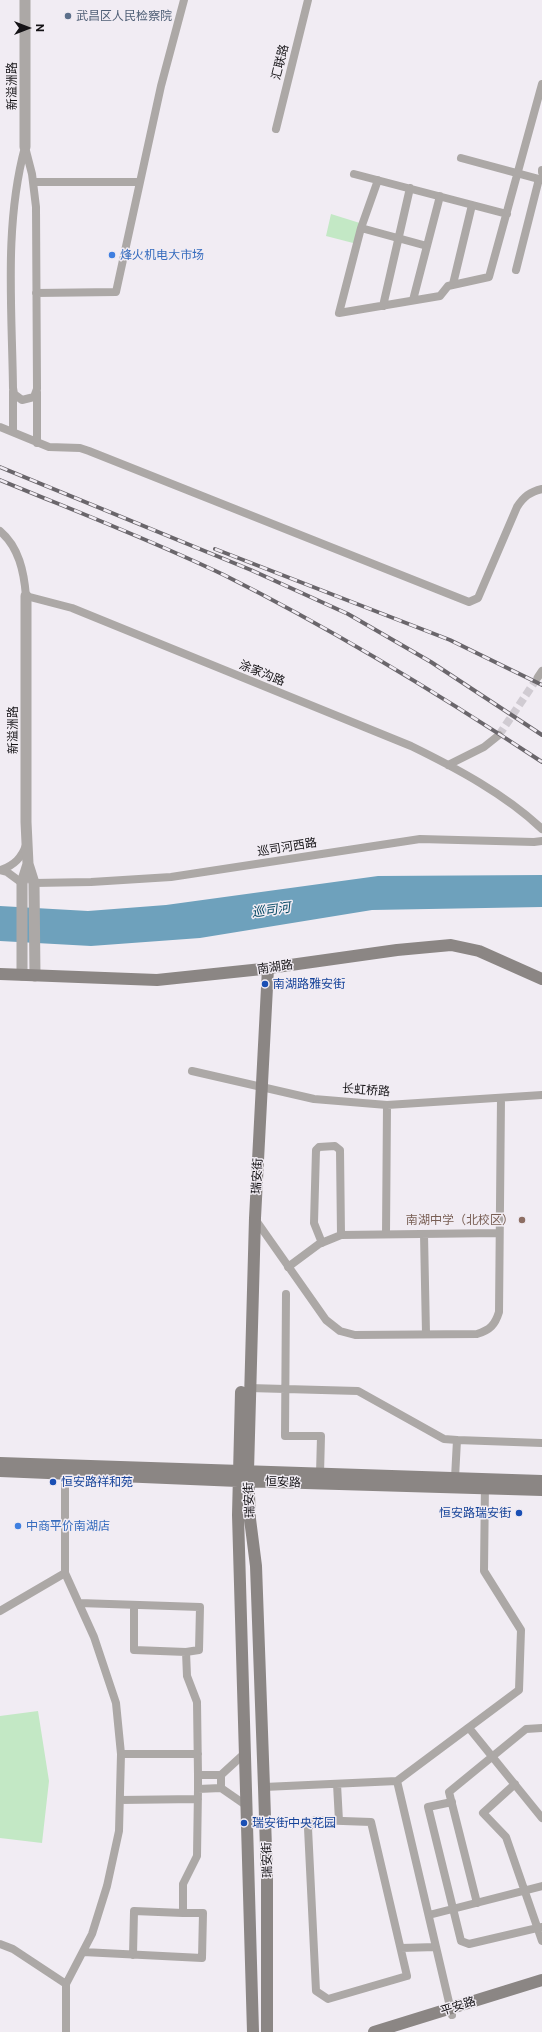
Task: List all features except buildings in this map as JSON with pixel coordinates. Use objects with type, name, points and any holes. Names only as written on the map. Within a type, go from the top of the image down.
[{"type":"main road","name":"南湖路","points":[[0,974],[157,980],[265,969],[390,951],[451,945],[479,951],[542,979]]},
{"type":"main road","name":"瑞安街","points":[[253,2032],[246,1753],[243,1476],[258,1087],[265,969]]},
{"type":"main road","name":"瑞安街","points":[[258,1087],[249,1388],[243,1476],[256,1566],[267,1880],[267,2032]]},
{"type":"main road","name":"恒安路","points":[[0,1463],[65,1468],[243,1476],[485,1484],[542,1490]]},
{"type":"main road","name":"恒安路","points":[[0,1471],[65,1468]]},
{"type":"main road","name":"恒安路","points":[[243,1476],[320,1474],[454,1478],[485,1484],[542,1481]]},
{"type":"main road","name":"平安路","points":[[399,2032],[452,2011],[542,1980]]},
{"type":"main road","name":"平安路","points":[[374,2032],[542,1988]]},
{"type":"street","name":"新溢洲路","points":[[25,0],[25,147]]},
{"type":"street","points":[[36,293],[116,292],[161,86],[184,0]]},
{"type":"street","name":"汇联路","points":[[276,129],[308,0]]},
{"type":"street","points":[[378,180],[361,228],[339,313],[440,296],[448,286],[453,284],[489,277],[540,98],[542,84]]},
{"type":"street","points":[[25,147],[33,182],[36,207],[37,443]]},
{"type":"street","points":[[13,432],[12,217],[16,186],[25,147]]},
{"type":"street","points":[[461,158],[541,176],[516,270]]},
{"type":"street","points":[[354,174],[506,214]]},
{"type":"street","points":[[33,182],[140,182]]},
{"type":"street","points":[[383,306],[410,188]]},
{"type":"street","points":[[413,300],[440,196]]},
{"type":"street","points":[[453,284],[472,205]]},
{"type":"street","points":[[361,228],[427,246]]},
{"type":"street","points":[[12,388],[14,394],[22,400],[34,397],[37,389]]},
{"type":"street","points":[[0,427],[49,447],[73,448],[89,451],[469,602],[478,598],[517,507],[523,497],[542,489]]},
{"type":"street","points":[[0,531],[8,538],[18,555],[23,573],[26,596]]},
{"type":"street","name":"新溢洲路","points":[[26,596],[28,864]]},
{"type":"street","name":"涂家沟路","points":[[26,596],[72,608],[411,746],[448,765],[489,789],[542,828]]},
{"type":"street","points":[[448,765],[484,747],[499,735]]},
{"type":"street","name":"巡司河西路","points":[[34,883],[92,882],[172,877],[420,839],[542,841]]},
{"type":"street","points":[[1,870],[14,864],[20,858],[27,840]]},
{"type":"street","points":[[28,864],[34,883],[35,976]]},
{"type":"street","points":[[22,975],[22,884],[28,864]]},
{"type":"street","points":[[1,870],[13,876],[22,884]]},
{"type":"street","name":"长虹桥路","points":[[192,1071],[314,1099],[387,1105],[542,1095]]},
{"type":"street","points":[[255,1218],[326,1320],[340,1331],[355,1335],[477,1334],[489,1330],[496,1322],[498,1312],[501,1098]]},
{"type":"street","points":[[386,1234],[387,1105]]},
{"type":"street","points":[[322,1243],[314,1223],[316,1150],[319,1147],[335,1146],[340,1150],[341,1235]]},
{"type":"street","points":[[288,1267],[322,1243],[341,1235],[499,1233]]},
{"type":"street","points":[[424,1234],[426,1334]]},
{"type":"street","points":[[286,1294],[285,1436],[321,1436],[320,1474]]},
{"type":"street","points":[[249,1388],[358,1391],[444,1439],[542,1444]]},
{"type":"street","points":[[454,1478],[457,1440]]},
{"type":"street","points":[[65,1468],[65,1573],[94,1637],[116,1703],[121,1754],[119,1831],[107,1886],[92,1934],[66,1984],[66,2032]]},
{"type":"street","points":[[264,1787],[397,1781],[519,1690],[521,1630],[484,1571],[485,1484]]},
{"type":"street","points":[[0,1611],[65,1573]]},
{"type":"street","points":[[78,1603],[200,1607],[199,1650],[186,1652],[134,1650],[134,1605]]},
{"type":"street","points":[[182,1913],[183,1884],[197,1856],[198,1799],[197,1702],[187,1676],[186,1652]]},
{"type":"street","points":[[469,1728],[542,1818]]},
{"type":"street","points":[[477,1903],[449,1792],[526,1729],[542,1728]]},
{"type":"street","points":[[198,1775],[221,1775],[246,1753]]},
{"type":"street","points":[[121,1754],[198,1754]]},
{"type":"street","points":[[221,1775],[221,1788]]},
{"type":"street","points":[[397,1781],[452,2011]]},
{"type":"street","points":[[337,1784],[340,1821]]},
{"type":"street","points":[[515,1784],[483,1813],[506,1837],[540,1928],[542,1941]]},
{"type":"street","points":[[198,1788],[221,1788],[247,1806]]},
{"type":"street","points":[[120,1800],[198,1799]]},
{"type":"street","points":[[452,1802],[428,1807],[461,1941],[469,1944],[540,1928]]},
{"type":"street","points":[[315,1820],[340,1821],[371,1822],[407,1976],[328,1999],[316,1991],[308,1828],[315,1820]]},
{"type":"street","points":[[429,1915],[542,1886]]},
{"type":"street","points":[[83,1952],[133,1955],[202,1958],[202,1913],[134,1911],[133,1955]]},
{"type":"street","points":[[0,1944],[13,1949],[66,1984]]},
{"type":"street","points":[[401,1948],[436,1946]]},
{"type":"green space","points":[[331,214],[363,224],[357,244],[326,236]]},
{"type":"green space","points":[[38,1711],[49,1781],[42,1843],[0,1838],[0,1716]]},
{"type":"water","name":"巡司河","points":[[542,875],[542,907],[372,910],[200,938],[91,946],[0,941],[0,906],[88,911],[166,905],[378,876]]},
{"type":"tunnel","points":[[499,735],[538,677]]},
{"type":"railway","points":[[0,467],[251,570],[348,614],[431,662],[542,735]]},
{"type":"railway","points":[[0,480],[169,550],[224,575],[265,596],[346,640],[425,687],[542,762]]},
{"type":"railway","points":[[215,549],[450,640],[542,685]]},
{"type":"place","name":"武昌区人民检察院","points":[[68,16]]},
{"type":"place","name":"烽火机电大市场","points":[[112,255]]},
{"type":"place","name":"南湖路雅安街","points":[[265,984]]},
{"type":"place","name":"南湖中学（北校区）","points":[[522,1220]]},
{"type":"place","name":"恒安路祥和苑","points":[[53,1482]]},
{"type":"place","name":"恒安路瑞安街","points":[[519,1513]]},
{"type":"place","name":"中商平价南湖店","points":[[18,1526]]},
{"type":"place","name":"瑞安街中央花园","points":[[244,1823]]}]
